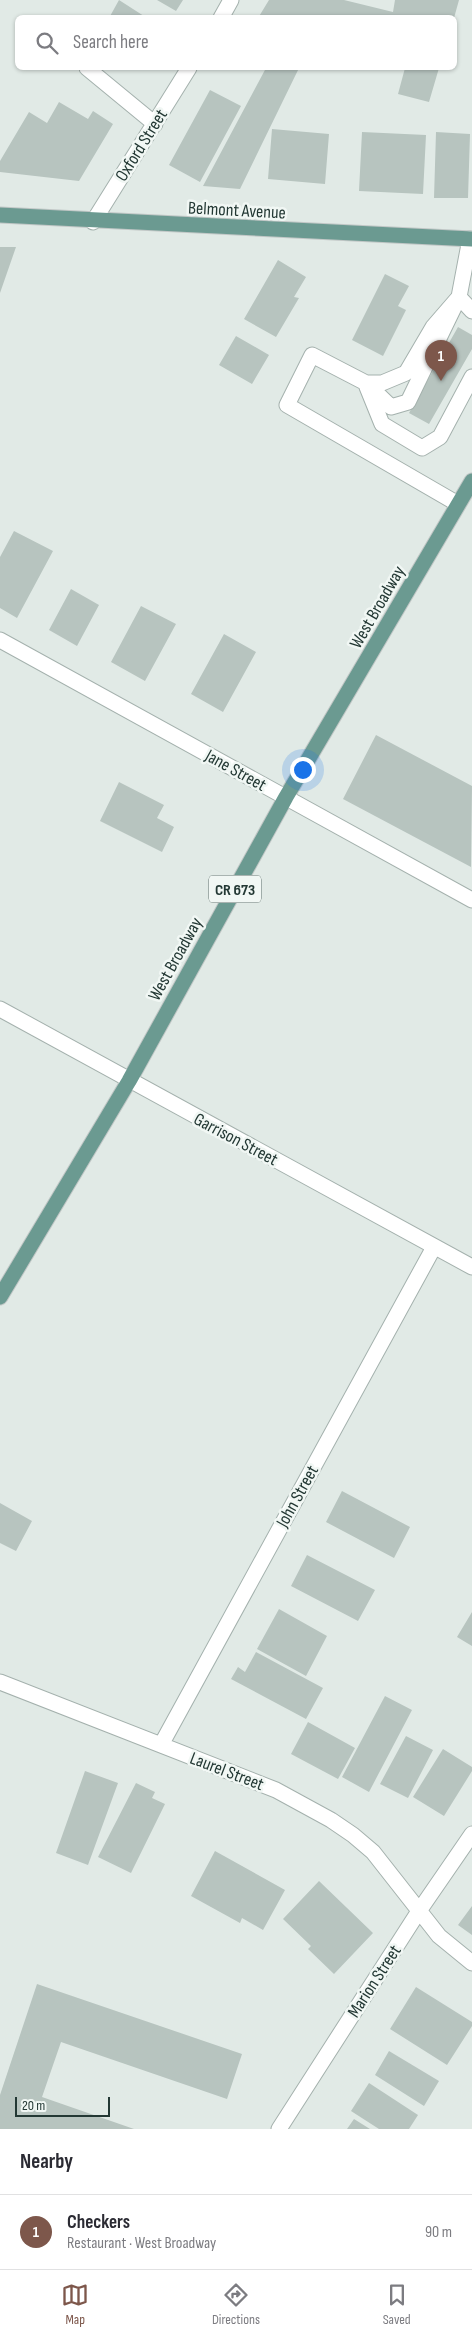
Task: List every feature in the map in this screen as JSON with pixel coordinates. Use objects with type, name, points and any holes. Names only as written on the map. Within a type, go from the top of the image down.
[{"type":"main road","name":"Belmont Avenue","points":[[0,215],[93,222],[471,239]]},
{"type":"main road","name":"West Broadway","points":[[0,1297],[129,1081],[286,797],[472,481]]},
{"type":"street","points":[[223,15],[232,0]]},
{"type":"street","points":[[89,70],[155,124]]},
{"type":"street","name":"Oxford Street","points":[[93,222],[189,70]]},
{"type":"street","points":[[458,504],[287,405],[312,355],[366,384],[391,407],[408,402],[459,297],[471,239]]},
{"type":"street","points":[[459,297],[472,311]]},
{"type":"street","points":[[366,384],[382,383],[406,373],[433,327],[459,297]]},
{"type":"street","points":[[366,384],[382,424],[422,448],[440,437],[472,377]]},
{"type":"street","name":"Jane Street","points":[[0,640],[472,900]]},
{"type":"street","name":"Garrison Street","points":[[0,1009],[472,1268]]},
{"type":"street","name":"John Street","points":[[161,1746],[434,1247]]},
{"type":"street","name":"Laurel Street","points":[[0,1682],[276,1790],[331,1820],[353,1834],[373,1852],[439,1936],[472,1963]]},
{"type":"street","name":"Marion Street","points":[[279,2129],[419,1911],[472,1834]]},
{"type":"building","points":[[119,0],[142,15],[111,15]]},
{"type":"building","points":[[157,0],[183,0],[176,11]]},
{"type":"building","points":[[269,0],[344,0],[393,12],[395,0],[459,0],[455,15],[260,15]]},
{"type":"building","points":[[265,70],[298,70],[240,189],[203,186]]},
{"type":"building","points":[[404,70],[438,70],[429,102],[398,94]]},
{"type":"building","points":[[210,90],[241,106],[200,182],[169,165]]},
{"type":"building","points":[[59,102],[88,119],[93,111],[113,124],[79,181],[0,172],[0,161],[29,112],[47,123]]},
{"type":"building","points":[[272,129],[329,134],[325,184],[268,179]]},
{"type":"building","points":[[362,132],[426,135],[423,194],[359,191]]},
{"type":"building","points":[[436,132],[470,134],[468,198],[434,198]]},
{"type":"building","points":[[0,247],[16,247],[0,293]]},
{"type":"building","points":[[278,260],[306,277],[294,297],[299,298],[276,337],[244,319]]},
{"type":"building","points":[[385,274],[409,286],[398,306],[406,310],[383,356],[352,340]]},
{"type":"building","points":[[458,327],[472,335],[472,349],[429,424],[409,413]]},
{"type":"building","points":[[236,336],[269,355],[252,384],[219,365]]},
{"type":"building","points":[[14,531],[53,551],[17,618],[0,608],[0,557]]},
{"type":"building","points":[[71,589],[99,605],[77,646],[49,630]]},
{"type":"building","points":[[141,606],[176,624],[145,681],[111,662]]},
{"type":"building","points":[[224,634],[256,652],[223,712],[191,694]]},
{"type":"building","points":[[376,735],[472,786],[471,867],[343,799]]},
{"type":"building","points":[[119,782],[164,805],[157,818],[174,827],[162,852],[100,821]]},
{"type":"building","points":[[342,1491],[410,1527],[394,1558],[326,1522]]},
{"type":"building","points":[[0,1503],[32,1521],[16,1551],[0,1543]]},
{"type":"building","points":[[307,1555],[375,1590],[358,1621],[291,1586]]},
{"type":"building","points":[[279,1609],[327,1636],[306,1676],[257,1649]]},
{"type":"building","points":[[472,1612],[472,1646],[457,1637]]},
{"type":"building","points":[[256,1652],[323,1688],[306,1719],[231,1679],[238,1667],[245,1672]]},
{"type":"building","points":[[385,1696],[412,1710],[369,1792],[342,1777]]},
{"type":"building","points":[[308,1722],[355,1748],[338,1779],[291,1754]]},
{"type":"building","points":[[406,1736],[433,1750],[408,1798],[380,1784]]},
{"type":"building","points":[[443,1749],[472,1767],[472,1771],[444,1816],[413,1797]]},
{"type":"building","points":[[85,1771],[118,1783],[88,1865],[56,1853]]},
{"type":"building","points":[[136,1783],[155,1792],[152,1798],[165,1804],[131,1873],[98,1857]]},
{"type":"building","points":[[215,1851],[285,1890],[263,1930],[242,1918],[240,1923],[191,1896]]},
{"type":"building","points":[[319,1881],[373,1933],[334,1974],[308,1949],[311,1946],[283,1919]]},
{"type":"building","points":[[472,1906],[472,1935],[458,1925]]},
{"type":"building","points":[[37,1984],[242,2054],[227,2099],[61,2042],[42,2097],[134,2129],[0,2129],[0,2095]]},
{"type":"building","points":[[416,1987],[472,2022],[472,2026],[447,2065],[390,2029]]},
{"type":"building","points":[[389,2051],[439,2081],[424,2106],[375,2075]]},
{"type":"building","points":[[369,2083],[418,2115],[409,2129],[379,2129],[351,2111]]},
{"type":"building","points":[[354,2119],[370,2129],[347,2129]]},
{"type":"place","name":"Checkers","points":[[441,381]]}]
